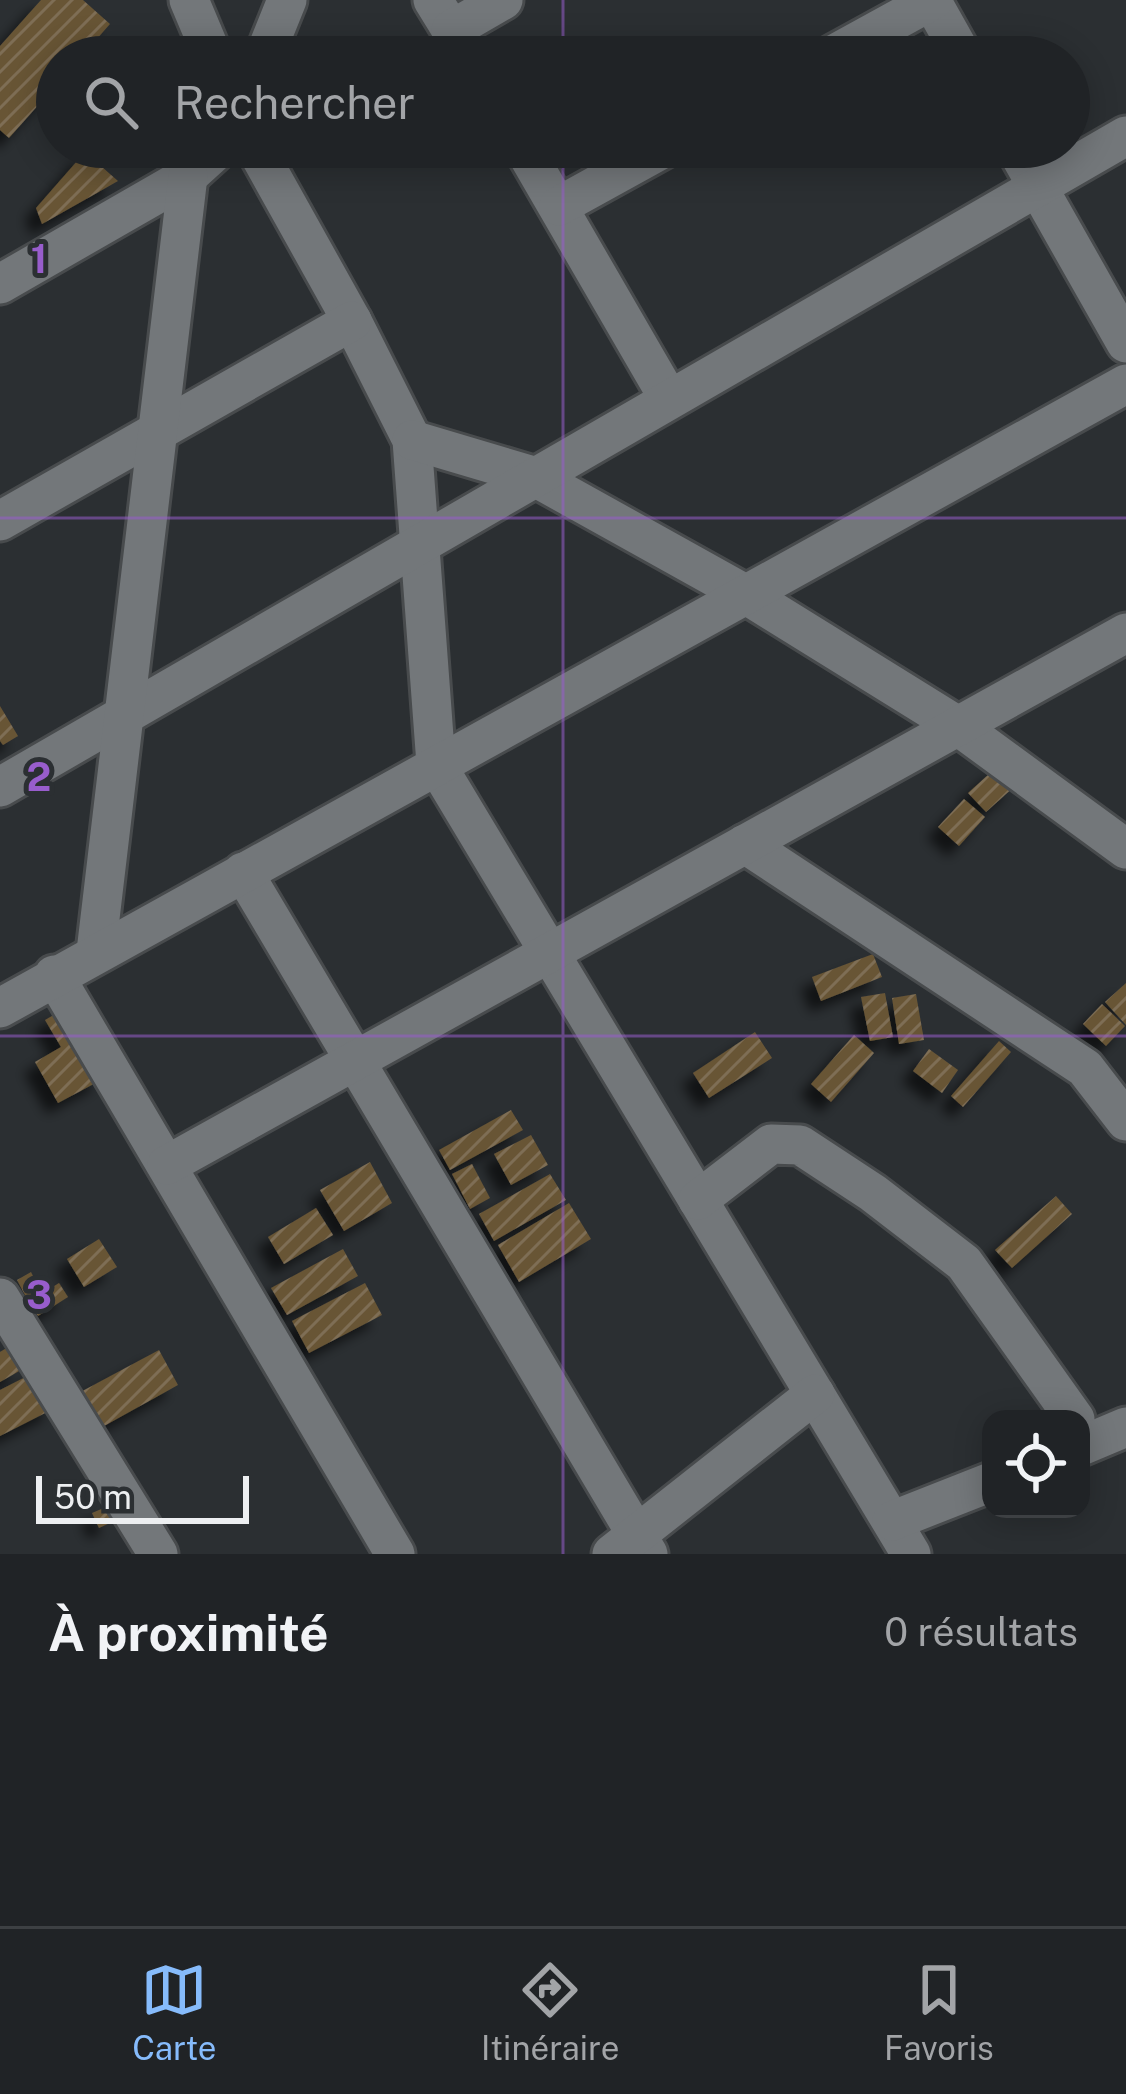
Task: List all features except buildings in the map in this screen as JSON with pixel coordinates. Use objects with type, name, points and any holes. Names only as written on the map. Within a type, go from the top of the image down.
[{"type":"street","points":[[190,0],[205,36]]},
{"type":"street","points":[[272,36],[287,0]]},
{"type":"street","points":[[451,29],[503,0]]},
{"type":"street","points":[[867,36],[932,0],[952,36]]},
{"type":"street","points":[[1090,157],[1126,136]]},
{"type":"street","points":[[0,284],[197,168]]},
{"type":"street","points":[[267,168],[412,440],[436,764],[901,1538],[982,1488]]},
{"type":"street","points":[[536,168],[669,399]]},
{"type":"street","points":[[559,206],[628,168]]},
{"type":"street","points":[[1027,168],[1126,343]]},
{"type":"street","points":[[0,787],[1070,168]]},
{"type":"street","points":[[97,952],[188,176]]},
{"type":"street","points":[[0,521],[352,321]]},
{"type":"street","points":[[0,1008],[1126,384]]},
{"type":"street","points":[[412,440],[533,476],[745,594],[958,726],[1126,849]]},
{"type":"street","points":[[166,1166],[1126,633]]},
{"type":"street","points":[[746,844],[1084,1068],[1126,1120]]},
{"type":"street","points":[[243,872],[632,1548],[814,1394]]},
{"type":"street","points":[[54,975],[395,1554]]},
{"type":"street","points":[[698,1200],[771,1144],[800,1145],[873,1193],[964,1263],[1091,1432]]},
{"type":"street","points":[[0,1298],[158,1554]]}]
